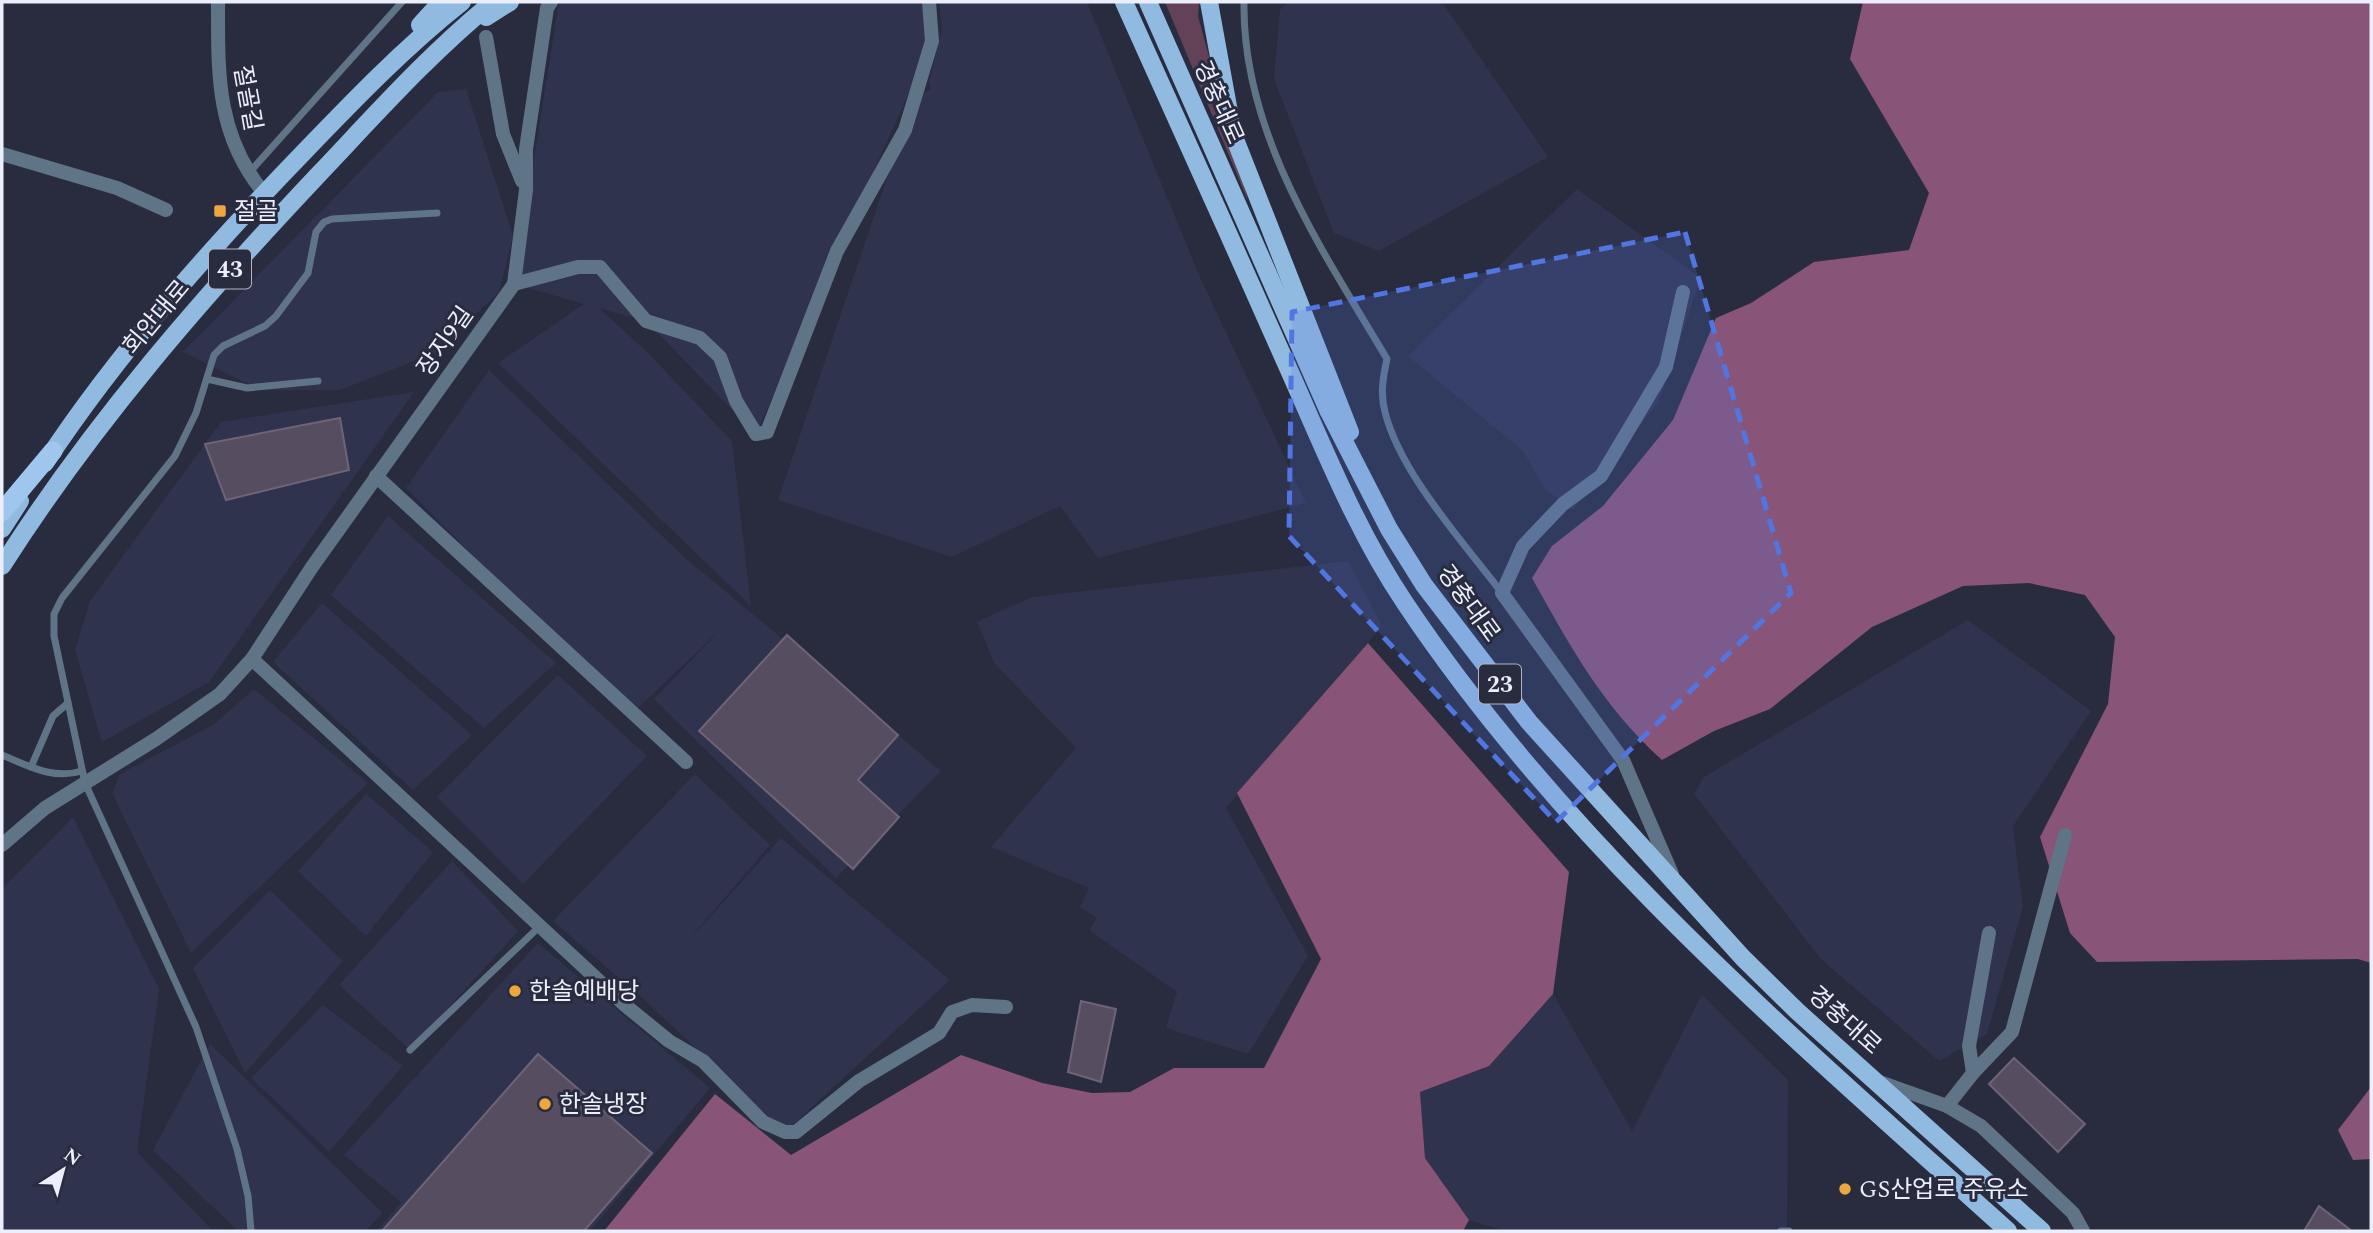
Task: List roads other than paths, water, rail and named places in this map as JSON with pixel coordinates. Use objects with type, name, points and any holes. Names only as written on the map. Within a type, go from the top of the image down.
[{"type":"highway","points":[[2,512],[53,451]]},
{"type":"main road","points":[[347,107],[442,2]]},
{"type":"main road","name":"회안대로","points":[[2,529],[53,451],[131,349],[264,193],[347,107],[462,2]]},
{"type":"main road","name":"회안대로","points":[[2,566],[35,514],[105,417],[166,341],[256,239],[373,114],[493,2]]},
{"type":"main road","points":[[453,38],[510,2]]},
{"type":"main road","name":"경충대로","points":[[1124,2],[1340,485],[1403,601],[1438,650],[1580,825],[1663,914],[2008,1231]]},
{"type":"main road","name":"경충대로","points":[[1148,2],[1329,412],[1389,529],[1424,585],[1530,722],[1678,889],[1779,993],[2042,1231]]},
{"type":"main road","points":[[1209,2],[1233,134],[1389,529]]},
{"type":"street","name":"절골길","points":[[218,2],[219,88],[234,146],[248,174],[264,193]]},
{"type":"street","name":"장지9길","points":[[2,845],[83,777],[220,694],[252,659],[376,477],[514,284],[526,190],[526,149],[547,8],[551,2]]},
{"type":"street","points":[[514,284],[578,267],[600,267],[646,321],[700,338],[720,357],[736,401],[756,434],[767,432],[837,251],[905,130],[932,41],[929,2]]},
{"type":"street","points":[[486,37],[503,134],[526,190]]},
{"type":"street","points":[[2,154],[117,188],[166,210]]},
{"type":"street","points":[[1678,889],[1623,760],[1502,593],[1523,546],[1563,504],[1601,476],[1666,368],[1684,292]]},
{"type":"street","points":[[376,477],[686,762]]},
{"type":"street","points":[[252,659],[626,1006],[669,1041],[703,1061],[762,1122],[785,1132],[796,1132],[859,1081],[939,1033],[951,1012],[972,1005],[1006,1007]]},
{"type":"street","points":[[1947,1106],[1973,1073],[2012,1032],[2065,835]]},
{"type":"street","points":[[1973,1073],[1969,1046],[1989,933]]},
{"type":"street","points":[[1874,1080],[1947,1106],[1981,1126],[2073,1213],[2083,1231]]},
{"type":"lane","points":[[248,174],[402,2]]},
{"type":"lane","points":[[1244,2],[1252,75],[1267,127],[1299,210],[1387,359],[1381,384],[1385,413],[1390,425],[1422,487],[1502,593]]},
{"type":"lane","points":[[251,1231],[248,1196],[237,1149],[196,1027],[83,777],[54,636],[54,614],[62,598],[175,456],[197,413],[214,355],[223,346],[265,326],[308,273],[316,232],[324,222],[332,219],[437,213]]},
{"type":"lane","points":[[207,379],[247,388],[318,381]]},
{"type":"lane","points":[[31,767],[53,716],[68,704]]},
{"type":"lane","points":[[2,755],[53,775],[83,777]]},
{"type":"lane","points":[[410,1050],[539,927]]},
{"type":"lane","points":[[1781,1231],[1789,1231]]},
{"type":"place","name":"절골","points":[[220,211]]},
{"type":"place","name":"한솔예배당","points":[[515,991]]},
{"type":"place","name":"한솔냉장","points":[[545,1104]]},
{"type":"place","name":"GS산업로 주유소","points":[[1845,1189]]}]
